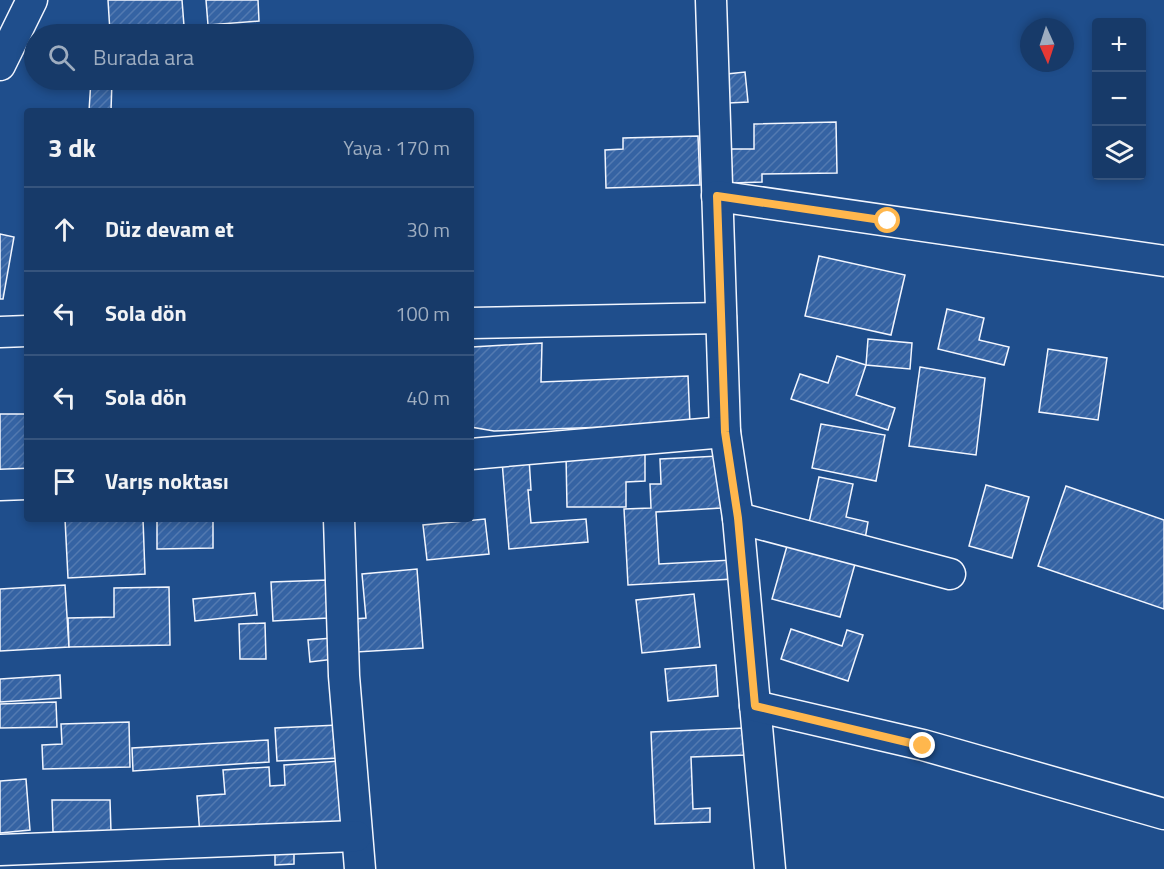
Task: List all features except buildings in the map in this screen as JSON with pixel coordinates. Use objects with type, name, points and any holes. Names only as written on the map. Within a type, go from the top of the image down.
[{"type":"street","points":[[0,65],[32,0]]},
{"type":"street","points":[[711,0],[725,432],[738,518],[770,869]]},
{"type":"street","points":[[717,196],[1164,261]]},
{"type":"street","points":[[474,323],[721,318]]},
{"type":"street","points":[[0,332],[24,331]]},
{"type":"street","points":[[474,454],[725,432]]},
{"type":"street","points":[[0,485],[24,484]]},
{"type":"street","points":[[738,518],[950,574]]},
{"type":"street","points":[[339,522],[344,676],[360,869]]},
{"type":"street","points":[[755,706],[923,746],[1164,814]]},
{"type":"street","points":[[0,850],[356,836]]},
{"type":"route","points":[[888,221],[717,196],[725,432],[738,518],[755,706],[923,746]]}]
